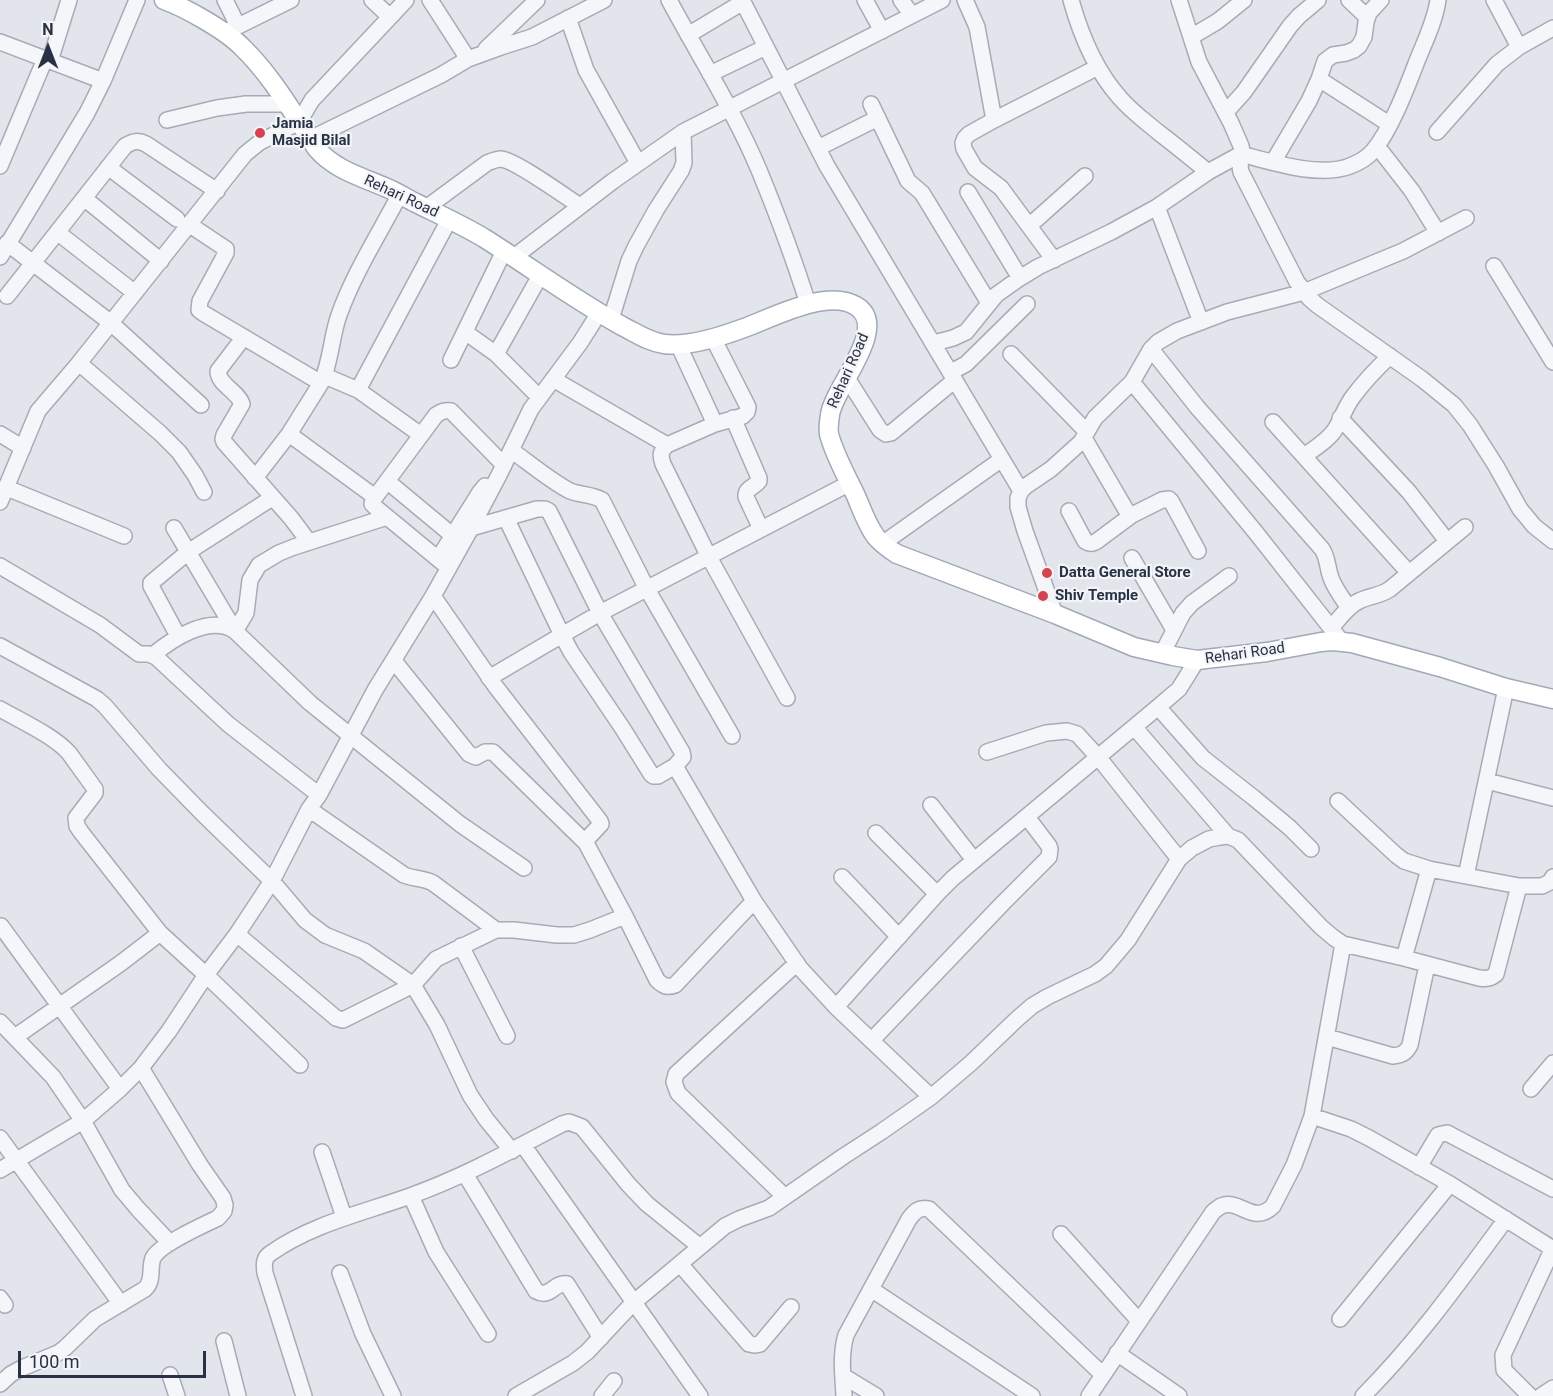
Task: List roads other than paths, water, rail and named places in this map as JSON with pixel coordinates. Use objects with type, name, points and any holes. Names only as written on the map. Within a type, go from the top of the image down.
[{"type":"main road","name":"Rehari Road","points":[[172,1],[231,30],[241,45],[261,66],[325,159],[351,174],[400,194],[481,236],[605,316],[649,340],[664,344],[678,344],[713,338],[808,304],[840,301],[853,304],[861,309],[867,318],[866,340],[832,403],[829,432],[870,527],[882,544],[897,554],[1055,614],[1134,647],[1162,654],[1197,660],[1267,652],[1321,642],[1336,635],[1352,643],[1506,688],[1553,699]]},
{"type":"street","points":[[0,166],[47,60],[69,0]]},
{"type":"street","points":[[137,0],[103,81],[78,129],[3,250],[33,263],[111,323],[201,405]]},
{"type":"street","points":[[225,0],[231,30],[274,4],[291,0]]},
{"type":"street","points":[[372,0],[390,17]]},
{"type":"street","points":[[0,502],[41,406],[79,363],[161,261],[183,222],[217,191],[252,147],[299,122],[312,100],[406,0]]},
{"type":"street","points":[[429,0],[475,56]]},
{"type":"street","points":[[475,56],[537,0]]},
{"type":"street","points":[[310,139],[475,56],[532,37],[604,0]]},
{"type":"street","points":[[669,0],[729,109],[759,170],[808,304]]},
{"type":"street","points":[[865,0],[882,30]]},
{"type":"street","points":[[902,0],[912,15]]},
{"type":"street","points":[[451,360],[509,254],[683,132],[942,0]]},
{"type":"street","points":[[965,0],[977,27],[994,120]]},
{"type":"street","points":[[1071,0],[1082,35],[1098,67],[1112,88],[1135,113],[1208,172]]},
{"type":"street","points":[[1179,0],[1203,71],[1226,112],[1240,146],[1240,172],[1297,282],[1317,304],[1439,392],[1463,414],[1520,509],[1534,526],[1553,541]]},
{"type":"street","points":[[1191,37],[1218,21],[1244,0]]},
{"type":"street","points":[[1226,112],[1244,92],[1290,26],[1318,0]]},
{"type":"street","points":[[1349,0],[1367,16]]},
{"type":"street","points":[[1273,162],[1309,101],[1325,61],[1328,57],[1346,53],[1359,46],[1364,37],[1367,16],[1381,0]]},
{"type":"street","points":[[934,343],[966,332],[996,295],[1020,278],[1157,207],[1208,172],[1241,154],[1292,167],[1326,170],[1349,167],[1362,160],[1377,146],[1405,92],[1430,30],[1438,0]]},
{"type":"street","points":[[1494,0],[1520,46]]},
{"type":"street","points":[[688,35],[742,1],[818,148],[1021,491]]},
{"type":"street","points":[[568,18],[586,70],[638,163]]},
{"type":"street","points":[[1437,132],[1497,64],[1520,46],[1553,28]]},
{"type":"street","points":[[0,42],[103,81]]},
{"type":"street","points":[[710,74],[766,47]]},
{"type":"street","points":[[1054,260],[1001,188],[975,168],[963,143],[965,138],[994,120],[1098,67]]},
{"type":"street","points":[[1319,79],[1389,124]]},
{"type":"street","points":[[167,120],[217,108],[286,104]]},
{"type":"street","points":[[818,148],[874,111],[908,181],[922,193],[989,303]]},
{"type":"street","points":[[443,563],[471,528],[531,409],[605,316],[636,246],[684,164],[683,132]]},
{"type":"street","points":[[7,296],[108,167],[131,142],[139,140],[217,191]]},
{"type":"street","points":[[1377,146],[1412,191],[1438,233]]},
{"type":"street","points":[[426,208],[488,163],[501,159],[520,167],[580,206]]},
{"type":"street","points":[[108,167],[183,222],[226,249],[200,301],[199,310],[323,379],[358,390],[421,435]]},
{"type":"street","points":[[1029,226],[1085,176]]},
{"type":"street","points":[[968,192],[1020,278]]},
{"type":"street","points":[[255,478],[289,434],[323,379],[333,333],[344,302],[400,194]]},
{"type":"street","points":[[84,198],[161,261]]},
{"type":"street","points":[[1157,207],[1201,322]]},
{"type":"street","points":[[1055,614],[1018,507],[1018,498],[1021,491],[1051,469],[1085,435],[1095,418],[1132,382],[1151,349],[1158,342],[1227,312],[1304,292],[1402,251],[1466,218]]},
{"type":"street","points":[[358,390],[448,220]]},
{"type":"street","points":[[57,232],[135,293]]},
{"type":"street","points":[[1494,266],[1553,362]]},
{"type":"street","points":[[496,354],[541,274]]},
{"type":"street","points":[[847,378],[880,430],[886,434],[891,433],[1027,304]]},
{"type":"street","points":[[465,332],[496,354],[539,397]]},
{"type":"street","points":[[244,337],[217,375],[240,398],[242,404],[223,439],[309,542]]},
{"type":"street","points":[[713,338],[748,407],[747,412],[743,416],[715,424],[667,445],[661,451],[661,457],[708,557],[787,698]]},
{"type":"street","points":[[678,344],[715,424]]},
{"type":"street","points":[[1151,349],[1197,407],[1322,549],[1327,558],[1333,584],[1349,608]]},
{"type":"street","points":[[1011,354],[1085,435],[1126,510],[1129,515],[1132,515]]},
{"type":"street","points":[[1304,456],[1332,434],[1346,406],[1361,386],[1390,356]]},
{"type":"street","points":[[79,363],[179,452],[204,492]]},
{"type":"street","points":[[553,379],[667,445]]},
{"type":"street","points":[[1132,382],[1257,534],[1336,635],[1349,608],[1361,600],[1384,593],[1465,527]]},
{"type":"street","points":[[443,563],[372,504],[375,497],[436,415],[447,410],[451,411],[502,470]]},
{"type":"street","points":[[733,418],[759,478],[757,484],[745,493],[761,529]]},
{"type":"street","points":[[1340,418],[1408,492],[1447,542]]},
{"type":"street","points":[[1273,422],[1409,573]]},
{"type":"street","points":[[0,434],[23,448]]},
{"type":"street","points":[[289,434],[375,497]]},
{"type":"street","points":[[511,450],[566,489],[602,500],[647,589],[732,736]]},
{"type":"street","points":[[882,544],[1002,459]]},
{"type":"street","points":[[0,1170],[83,1121],[141,1068],[169,1031],[272,881],[375,690],[433,597],[452,535],[480,492],[502,470]]},
{"type":"street","points":[[387,481],[452,535]]},
{"type":"street","points":[[489,678],[600,613],[850,483]]},
{"type":"street","points":[[7,488],[124,536]]},
{"type":"street","points":[[178,636],[151,583],[188,552],[272,498]]},
{"type":"street","points":[[1069,511],[1085,541],[1093,544],[1132,515],[1168,499],[1198,552]]},
{"type":"street","points":[[471,528],[537,509],[549,511],[600,613],[682,752],[683,757],[675,766],[658,776],[651,774],[571,652],[506,518]]},
{"type":"street","points":[[235,631],[246,613],[250,580],[260,565],[279,553],[387,517]]},
{"type":"street","points":[[174,528],[235,631]]},
{"type":"street","points":[[1132,558],[1174,630]]},
{"type":"street","points":[[0,566],[100,625],[136,652],[153,655],[228,724],[319,795]]},
{"type":"street","points":[[1162,654],[1183,613],[1192,603],[1229,576]]},
{"type":"street","points":[[433,597],[489,678],[600,821],[601,824],[586,843]]},
{"type":"street","points":[[153,655],[178,636],[210,626],[229,627],[301,696],[460,824],[524,868]]},
{"type":"street","points":[[0,646],[101,702],[159,769],[272,881],[305,920],[338,941],[364,951],[413,984],[437,1024],[470,1095],[486,1119],[517,1148],[700,1396]]},
{"type":"street","points":[[836,1007],[937,894],[974,860],[1179,689],[1197,660]]},
{"type":"street","points":[[394,661],[469,754],[476,757],[485,752],[493,752],[586,843],[657,980],[665,986],[670,987],[675,984],[754,901]]},
{"type":"street","points":[[1467,876],[1506,688]]},
{"type":"street","points":[[1158,707],[1203,758],[1290,828],[1311,849]]},
{"type":"street","points":[[0,709],[62,746],[95,789],[95,793],[76,818],[77,826],[160,933],[300,1065]]},
{"type":"street","points":[[1135,728],[1228,836],[1245,846],[1321,927],[1343,944],[1479,978],[1491,978],[1496,974],[1519,886]]},
{"type":"street","points":[[987,752],[1046,733],[1067,731],[1077,734],[1099,758],[1179,860]]},
{"type":"street","points":[[675,766],[754,901],[796,963],[836,1007],[931,1097]]},
{"type":"street","points":[[1487,781],[1553,798]]},
{"type":"street","points":[[1338,801],[1396,855],[1404,861],[1429,870],[1519,886],[1542,886],[1550,882],[1553,877]]},
{"type":"street","points":[[931,805],[974,860]]},
{"type":"street","points":[[309,809],[404,875],[433,883],[496,930]]},
{"type":"street","points":[[872,1040],[1049,857],[1049,846],[1027,817]]},
{"type":"street","points":[[876,833],[937,894]]},
{"type":"street","points":[[516,1396],[573,1363],[587,1352],[633,1303],[725,1226],[770,1208],[931,1097],[971,1064],[1032,1006],[1095,974],[1106,966],[1128,940],[1179,860],[1192,848],[1209,839],[1228,836]]},
{"type":"street","points":[[1404,958],[1429,870]]},
{"type":"street","points":[[842,877],[899,937]]},
{"type":"street","points":[[237,934],[336,1018],[344,1020],[413,984],[436,959],[496,930],[574,935],[625,916]]},
{"type":"street","points":[[1,926],[120,1089]]},
{"type":"street","points":[[15,1037],[160,933]]},
{"type":"street","points":[[1089,1396],[1213,1212],[1221,1206],[1230,1205],[1262,1214],[1273,1206],[1294,1165],[1312,1116],[1343,944]]},
{"type":"street","points":[[461,946],[507,1036]]},
{"type":"street","points":[[785,1197],[678,1093],[674,1082],[676,1074],[796,963]]},
{"type":"street","points":[[1327,1037],[1393,1056],[1400,1056],[1407,1052],[1427,965]]},
{"type":"street","points":[[0,1022],[53,1077],[83,1121],[122,1190],[170,1243]]},
{"type":"street","points":[[1531,1089],[1553,1063]]},
{"type":"street","points":[[0,1384],[22,1368],[58,1353],[95,1319],[149,1285],[153,1259],[160,1249],[218,1218],[224,1211],[224,1198],[200,1165],[141,1068]]},
{"type":"street","points":[[1312,1116],[1351,1129],[1450,1184],[1553,1248],[1503,1355],[1504,1370],[1530,1396]]},
{"type":"street","points":[[304,1396],[265,1273],[265,1259],[269,1254],[300,1236],[345,1217],[411,1196],[465,1174],[562,1124],[569,1122],[582,1127],[647,1204],[699,1246]]},
{"type":"street","points":[[1419,1167],[1438,1135],[1447,1133],[1553,1189]]},
{"type":"street","points":[[0,1138],[121,1304]]},
{"type":"street","points":[[322,1152],[345,1217]]},
{"type":"street","points":[[465,1174],[536,1292],[544,1294],[560,1284],[567,1284],[601,1338]]},
{"type":"street","points":[[1340,1318],[1450,1184]]},
{"type":"street","points":[[411,1196],[436,1252],[488,1334]]},
{"type":"street","points":[[844,1396],[843,1346],[846,1335],[909,1219],[915,1211],[923,1208],[929,1209],[1103,1375]]},
{"type":"street","points":[[1363,1396],[1384,1375],[1435,1314],[1506,1219]]},
{"type":"street","points":[[1060,1234],[1139,1321]]},
{"type":"street","points":[[680,1264],[749,1344],[754,1346],[760,1344],[791,1307]]},
{"type":"street","points":[[340,1273],[363,1334],[393,1396]]},
{"type":"street","points":[[871,1289],[1032,1396]]},
{"type":"street","points":[[224,1341],[238,1396]]},
{"type":"street","points":[[1117,1353],[1179,1396]]},
{"type":"street","points":[[170,1375],[177,1396]]},
{"type":"street","points":[[843,1377],[876,1396]]},
{"type":"street","points":[[603,1396],[614,1381]]},
{"type":"street","points":[[1541,1396],[1553,1388]]},
{"type":"place","name":"Jamia Masjid Bilal","points":[[260,133]]},
{"type":"place","name":"Datta General Store","points":[[1047,573]]},
{"type":"place","name":"Shiv Temple","points":[[1043,596]]}]
